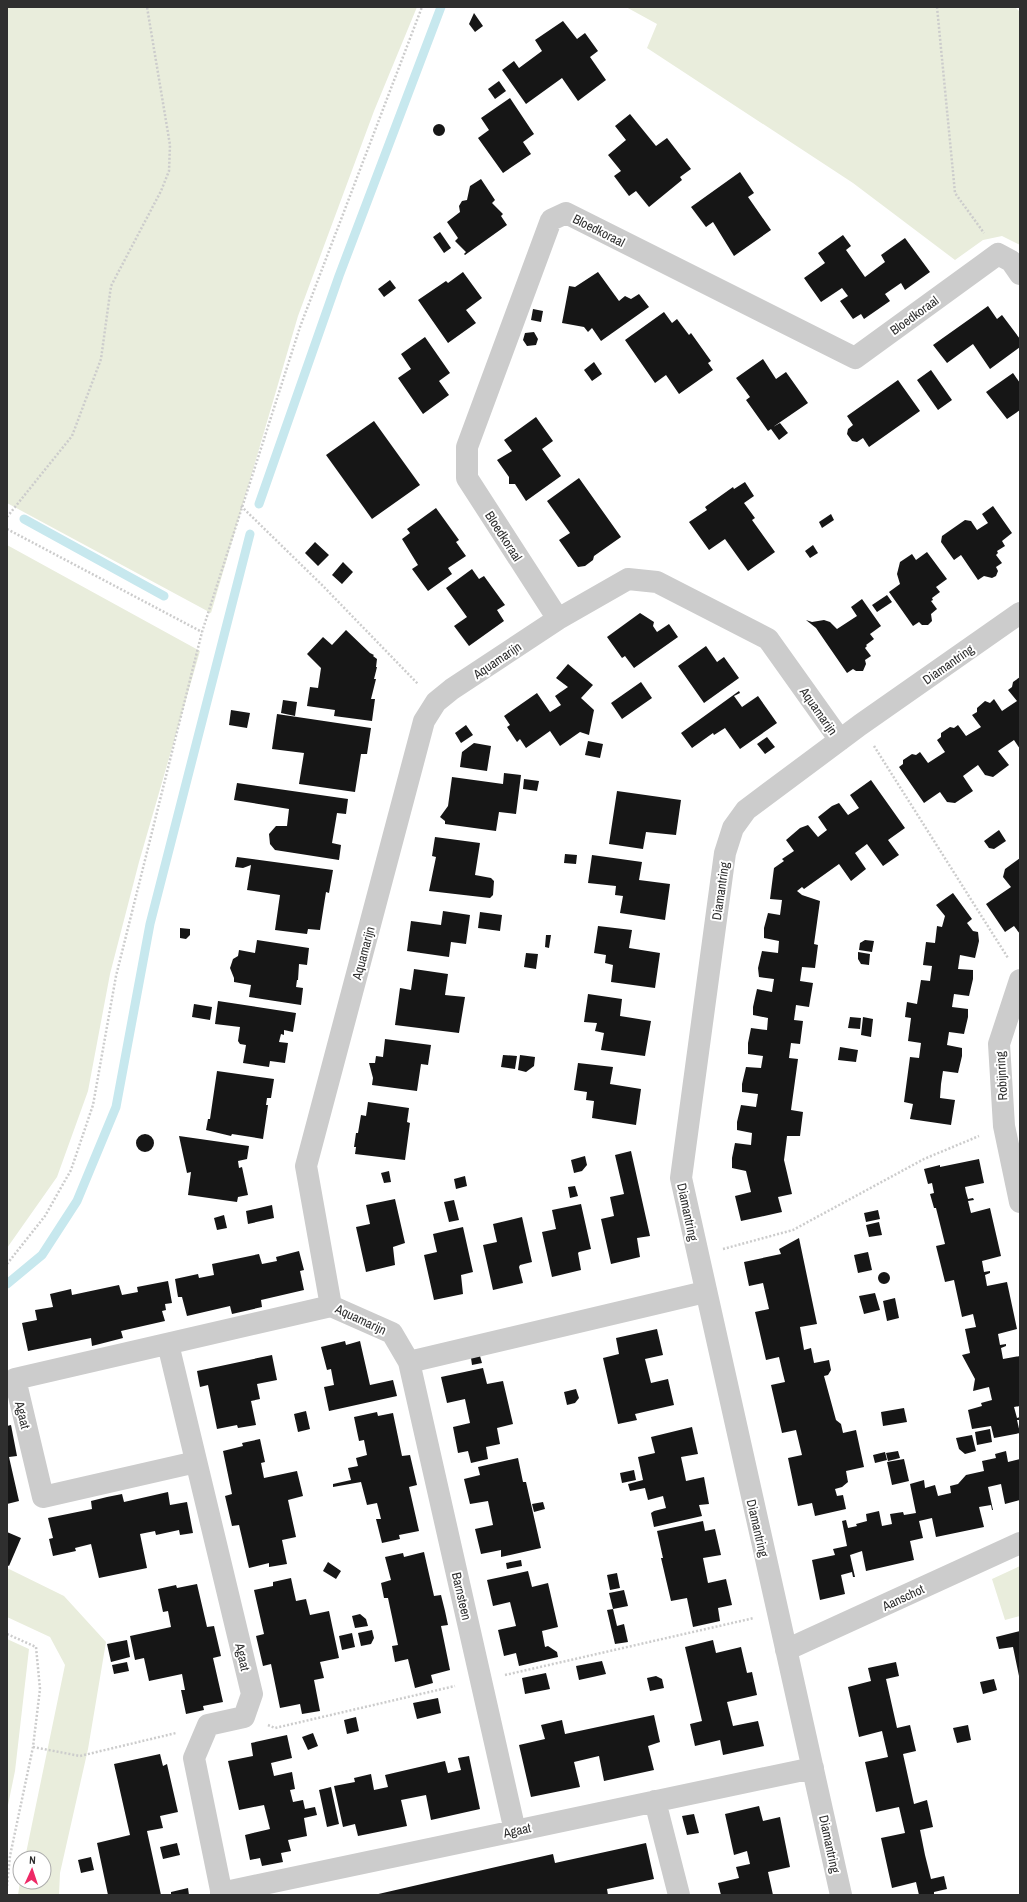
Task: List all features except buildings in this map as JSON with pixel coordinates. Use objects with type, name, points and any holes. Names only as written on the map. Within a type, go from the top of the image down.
[{"type":"street","name":"Bloedkoraal","points":[[558,619],[467,478],[467,447],[551,220],[566,213],[855,358],[998,254]]},
{"type":"street","points":[[998,254],[1011,261],[1020,274]]},
{"type":"street","name":"Aquamarijn","points":[[409,1362],[392,1333],[331,1306],[306,1166],[424,721],[436,702],[452,689],[558,619],[628,579],[657,582],[768,639],[840,740]]},
{"type":"street","name":"Diamantring","points":[[841,1895],[705,1292],[681,1178],[725,853],[733,828],[746,810],[860,725],[1020,613]]},
{"type":"street","name":"Robijnring","points":[[1016,972],[999,1044],[1004,1126],[1020,1202]]},
{"type":"street","name":"Robijnring","points":[[1004,1126],[1020,1111]]},
{"type":"street","points":[[409,1362],[705,1292]]},
{"type":"street","name":"Agaat","points":[[196,1462],[43,1497],[15,1379],[331,1306]]},
{"type":"street","name":"Agaat","points":[[168,1344],[252,1694],[244,1717]]},
{"type":"street","name":"Barnsteen","points":[[409,1362],[515,1831]]},
{"type":"street","name":"Aanschot","points":[[786,1650],[1020,1543]]},
{"type":"street","points":[[208,1725],[244,1717]]},
{"type":"street","name":"Agaat","points":[[208,1725],[194,1758],[222,1894],[813,1768]]},
{"type":"street","points":[[655,1801],[679,1895]]},
{"type":"path","points":[[7,517],[72,436],[100,359],[111,286],[161,191],[169,171],[170,145],[147,7]]},
{"type":"path","points":[[7,1264],[45,1216],[71,1170],[93,1105],[116,976],[202,632],[241,506],[300,327],[422,7]]},
{"type":"path","points":[[937,7],[956,193],[998,254]]},
{"type":"path","points":[[241,506],[322,585],[436,702]]},
{"type":"path","points":[[7,529],[202,632]]},
{"type":"path","points":[[860,725],[1016,972]]},
{"type":"path","points":[[697,1256],[793,1230],[924,1159],[1004,1126]]},
{"type":"path","points":[[244,1717],[275,1728],[777,1613]]},
{"type":"path","points":[[7,1634],[36,1647],[40,1689],[33,1747],[10,1856],[7,1886]]},
{"type":"path","points":[[33,1747],[80,1756],[208,1725]]},
{"type":"green space","points":[[7,7],[417,7],[374,111],[298,316],[211,613],[7,503]]},
{"type":"green space","points":[[626,7],[1015,7],[1020,12],[1020,245],[1002,236],[983,240],[955,260],[853,183],[647,48],[657,24]]},
{"type":"green space","points":[[7,545],[200,651],[139,862],[110,974],[88,1091],[57,1177],[7,1248]]},
{"type":"green space","points":[[1020,1566],[1020,1616],[1005,1620],[992,1579]]},
{"type":"green space","points":[[7,1568],[64,1596],[106,1642],[88,1749],[60,1873],[59,1895],[18,1895],[19,1890],[52,1890],[52,1850],[27,1850],[65,1665],[50,1637],[7,1617]]},
{"type":"green space","points":[[7,1639],[29,1649],[15,1771],[7,1810]]},
{"type":"waterway","points":[[259,504],[339,276],[441,7]]},
{"type":"waterway","points":[[24,519],[164,596]]},
{"type":"waterway","points":[[7,1284],[42,1255],[77,1201],[116,1107],[150,924],[250,534]]}]
